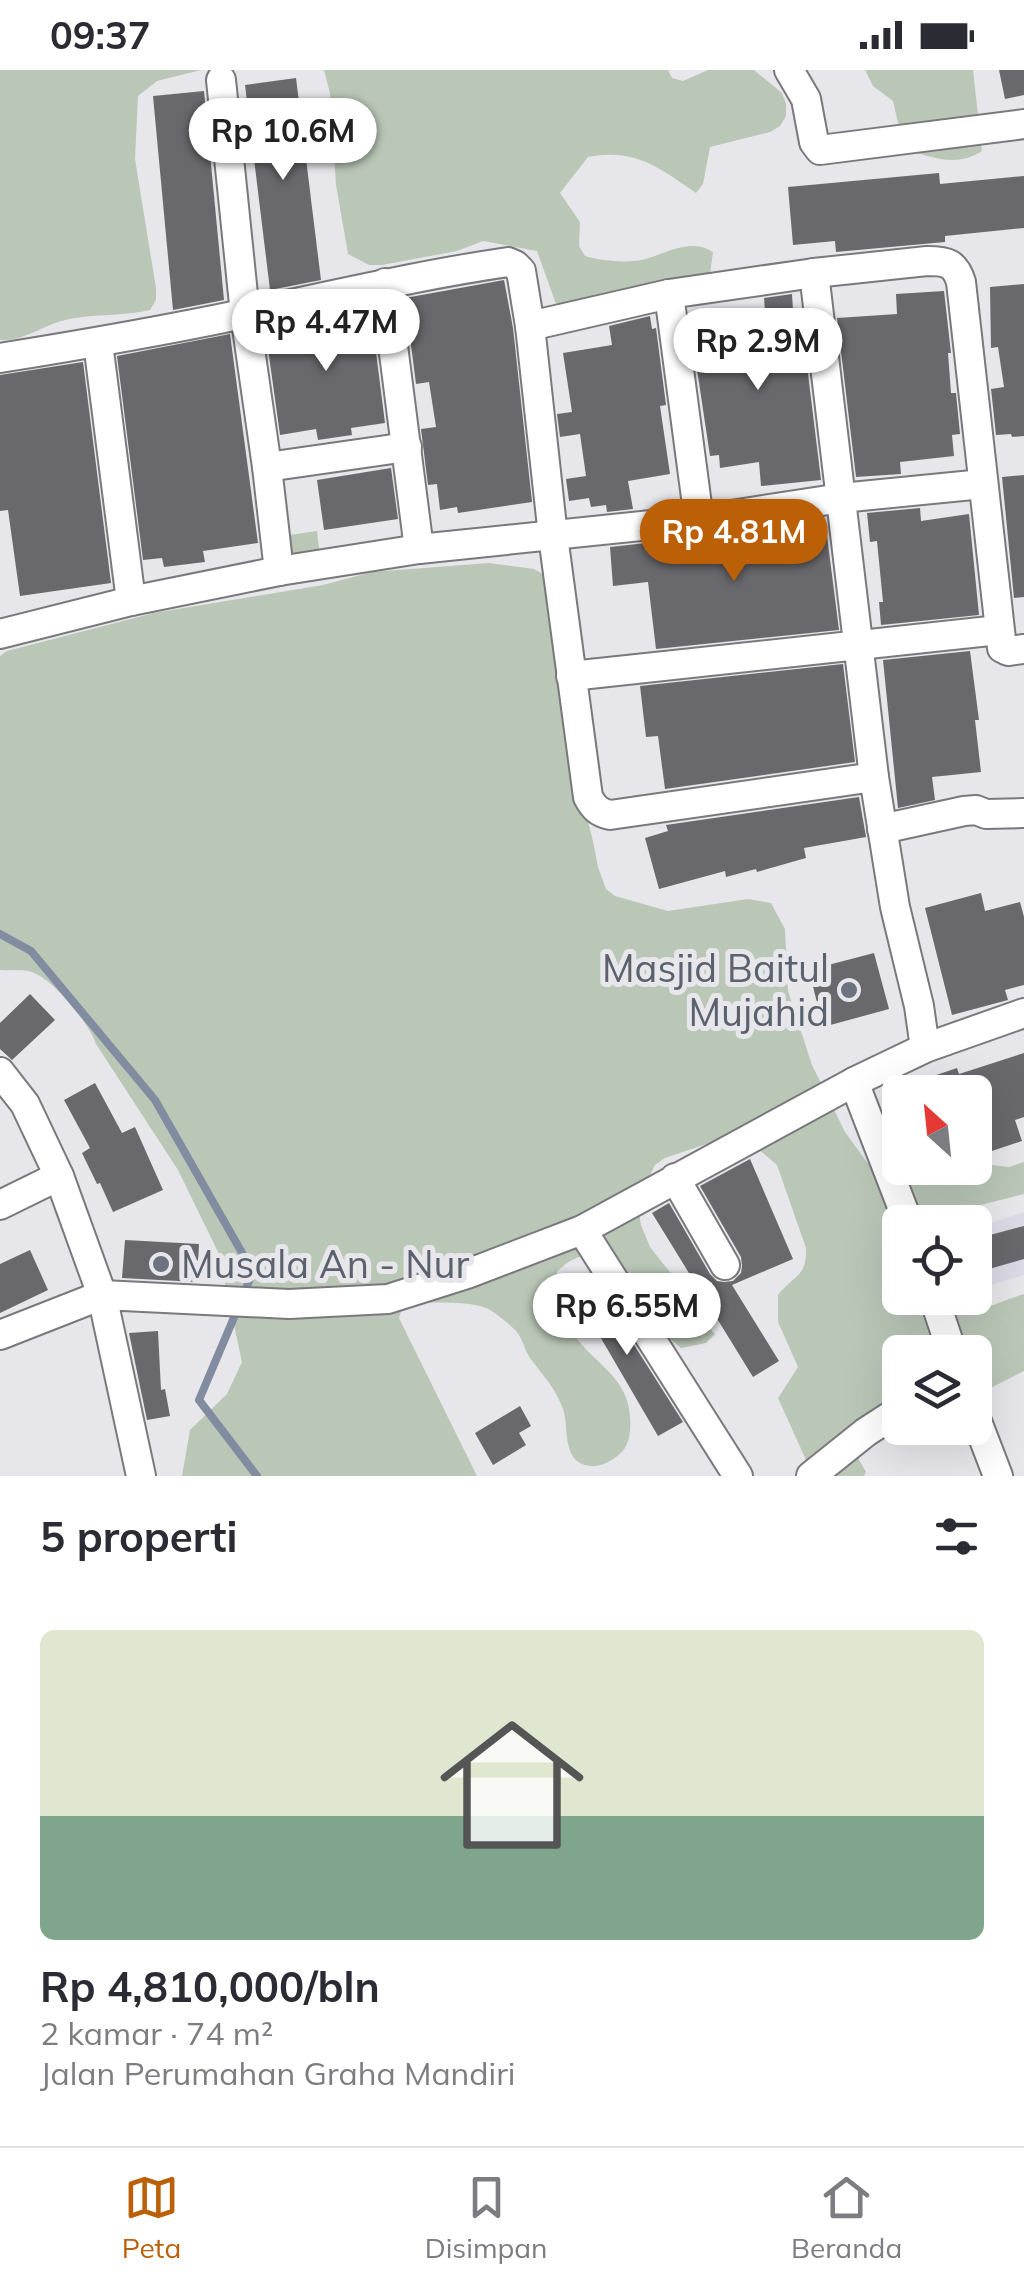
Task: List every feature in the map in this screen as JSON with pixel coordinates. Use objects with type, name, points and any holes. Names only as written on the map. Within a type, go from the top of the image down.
[{"type":"street","points":[[789,70],[806,99],[814,142],[820,150],[1024,124]]},
{"type":"street","points":[[221,80],[245,314],[279,571]]},
{"type":"street","points":[[530,326],[669,294],[928,260],[952,264],[961,282],[1002,648],[1024,649]]},
{"type":"street","points":[[0,358],[245,314],[385,283],[508,262],[515,265],[521,271],[530,326],[588,797],[600,813],[610,816],[874,777]]},
{"type":"street","points":[[814,273],[874,777],[895,907],[925,1048]]},
{"type":"street","points":[[385,283],[419,549]]},
{"type":"street","points":[[669,294],[700,520]]},
{"type":"street","points":[[98,342],[132,601]]},
{"type":"street","points":[[267,466],[407,447]]},
{"type":"street","points":[[0,634],[132,601],[279,571],[419,549],[700,520],[840,498],[983,484]]},
{"type":"street","points":[[571,676],[999,630]]},
{"type":"street","points":[[882,828],[964,811],[1024,813]]},
{"type":"street","points":[[0,1335],[102,1295],[289,1304],[388,1299],[582,1230],[854,1082],[925,1048],[1024,1013]]},
{"type":"street","points":[[0,1072],[25,1104],[60,1176],[102,1295],[141,1476]]},
{"type":"street","points":[[854,1082],[901,1205]]},
{"type":"street","points":[[0,1205],[60,1176]]},
{"type":"street","points":[[675,1178],[725,1265]]},
{"type":"street","points":[[582,1230],[738,1476]]},
{"type":"street","points":[[810,1476],[882,1422]]},
{"type":"street","points":[[986,1445],[998,1476]]},
{"type":"shaded area","points":[[1024,1212],[1024,1275],[992,1285],[992,1222]]},
{"type":"green space","points":[[0,70],[201,70],[157,81],[138,96],[135,159],[156,288],[156,300],[150,310],[72,319],[0,340]]},
{"type":"green space","points":[[324,70],[668,70],[672,78],[683,81],[708,70],[754,70],[782,93],[786,116],[770,132],[710,147],[703,184],[696,193],[658,168],[634,158],[588,157],[560,193],[580,222],[579,246],[585,256],[635,261],[687,246],[704,248],[713,252],[708,289],[566,310],[556,304],[537,251],[483,241],[457,251],[382,265],[369,265],[348,254]]},
{"type":"green space","points":[[865,70],[973,70],[982,151],[953,160],[904,149],[893,101],[873,86]]},
{"type":"green space","points":[[317,531],[320,556],[284,560],[282,536]]},
{"type":"green space","points":[[489,563],[534,569],[573,592],[595,739],[577,779],[606,889],[615,896],[668,911],[748,899],[771,903],[785,929],[788,991],[812,1065],[845,1132],[869,1165],[882,1166],[882,1185],[992,1185],[992,1165],[1009,1167],[1024,1162],[1024,1194],[981,1205],[882,1205],[882,1315],[992,1315],[992,1305],[1024,1294],[1024,1371],[992,1387],[992,1335],[882,1335],[882,1422],[849,1442],[866,1472],[864,1476],[832,1476],[806,1460],[778,1398],[798,1367],[778,1322],[778,1295],[802,1271],[806,1248],[777,1165],[739,1133],[665,1158],[655,1165],[637,1201],[650,1247],[715,1334],[706,1343],[681,1348],[654,1325],[626,1272],[611,1254],[581,1256],[557,1272],[567,1324],[626,1396],[629,1436],[622,1452],[610,1461],[593,1466],[582,1464],[571,1454],[560,1402],[510,1325],[479,1306],[433,1303],[403,1306],[399,1318],[477,1476],[182,1476],[190,1430],[227,1394],[242,1362],[218,1252],[178,1170],[78,1014],[41,977],[28,971],[0,970],[0,656],[154,613],[323,585],[372,572]]},
{"type":"building","points":[[999,70],[1024,70],[1024,95],[1005,99]]},
{"type":"building","points":[[296,78],[321,280],[270,290],[245,85]]},
{"type":"building","points":[[204,91],[224,300],[173,310],[153,96]]},
{"type":"building","points":[[939,173],[940,184],[1024,176],[1024,228],[945,236],[945,242],[836,252],[835,241],[793,245],[788,187]]},
{"type":"building","points":[[504,280],[532,502],[458,513],[457,507],[440,510],[437,484],[428,485],[421,429],[436,427],[429,382],[416,384],[405,298]]},
{"type":"building","points":[[1024,284],[1024,436],[996,435],[991,389],[1004,387],[998,347],[991,348],[990,287]]},
{"type":"building","points":[[944,291],[951,393],[956,393],[960,434],[952,435],[954,456],[900,462],[901,474],[856,477],[837,318],[897,314],[896,294]]},
{"type":"building","points":[[792,294],[795,342],[804,341],[821,480],[761,486],[759,462],[720,468],[719,455],[710,456],[690,323],[765,312],[764,298]]},
{"type":"building","points":[[370,305],[385,423],[351,428],[352,435],[318,440],[316,429],[280,435],[265,327]]},
{"type":"building","points":[[650,316],[652,329],[656,328],[666,405],[660,406],[670,474],[628,481],[633,509],[607,512],[606,505],[591,507],[589,498],[569,501],[566,479],[586,476],[580,434],[560,437],[557,414],[572,412],[563,353],[612,345],[609,326]]},
{"type":"building","points":[[230,334],[258,543],[203,551],[205,562],[164,567],[162,558],[143,560],[117,356]]},
{"type":"building","points":[[83,362],[111,583],[20,596],[8,510],[0,511],[0,375]]},
{"type":"building","points":[[391,468],[398,519],[324,530],[317,480]]},
{"type":"building","points":[[1024,475],[1024,597],[1014,598],[1002,477]]},
{"type":"building","points":[[920,508],[921,521],[969,514],[979,615],[881,625],[879,602],[883,602],[877,541],[870,542],[867,513]]},
{"type":"building","points":[[825,520],[839,630],[656,649],[648,582],[613,586],[610,547]]},
{"type":"building","points":[[970,651],[981,772],[932,777],[935,800],[898,808],[883,660]]},
{"type":"building","points":[[843,664],[855,762],[665,789],[658,736],[646,737],[640,686]]},
{"type":"building","points":[[859,797],[866,837],[804,848],[806,858],[757,872],[756,869],[726,877],[725,871],[659,889],[645,838],[668,831],[666,825]]},
{"type":"building","points":[[981,893],[985,911],[1020,902],[1024,917],[1024,985],[1005,990],[1008,1000],[952,1015],[925,908]]},
{"type":"building","name":"Masjid Baitul Mujahid","points":[[874,953],[889,1009],[823,1027],[809,970]]},
{"type":"building","points":[[30,994],[55,1020],[12,1060],[0,1049],[0,1023]]},
{"type":"building","points":[[1024,1053],[1024,1117],[1015,1120],[1022,1141],[992,1151],[992,1075],[936,1075],[957,1068],[959,1074]]},
{"type":"building","points":[[95,1083],[122,1133],[135,1127],[163,1190],[113,1212],[82,1153],[90,1148],[64,1100]]},
{"type":"building","points":[[750,1159],[793,1259],[732,1285],[779,1361],[753,1377],[652,1213],[669,1203],[710,1274],[717,1281],[733,1281],[741,1273],[741,1257],[700,1186]]},
{"type":"building","points":[[1024,1226],[1024,1259],[992,1268],[992,1234]]},
{"type":"building","name":"Musala An - Nur","points":[[125,1240],[199,1244],[197,1282],[122,1278]]},
{"type":"building","points":[[30,1250],[48,1290],[0,1313],[0,1264]]},
{"type":"building","points":[[589,1274],[683,1422],[658,1436],[570,1285]]},
{"type":"building","points":[[158,1331],[161,1390],[165,1389],[170,1416],[147,1420],[129,1333]]},
{"type":"building","points":[[520,1406],[531,1426],[519,1433],[526,1445],[493,1465],[475,1433]]},
{"type":"waterway","points":[[0,934],[31,951],[155,1100],[253,1272],[243,1295]]},
{"type":"waterway","points":[[238,1308],[199,1400],[257,1476]]},
{"type":"place","name":"Masjid Baitul Mujahid","points":[[849,990]]},
{"type":"place","name":"Musala An - Nur","points":[[161,1264]]}]
